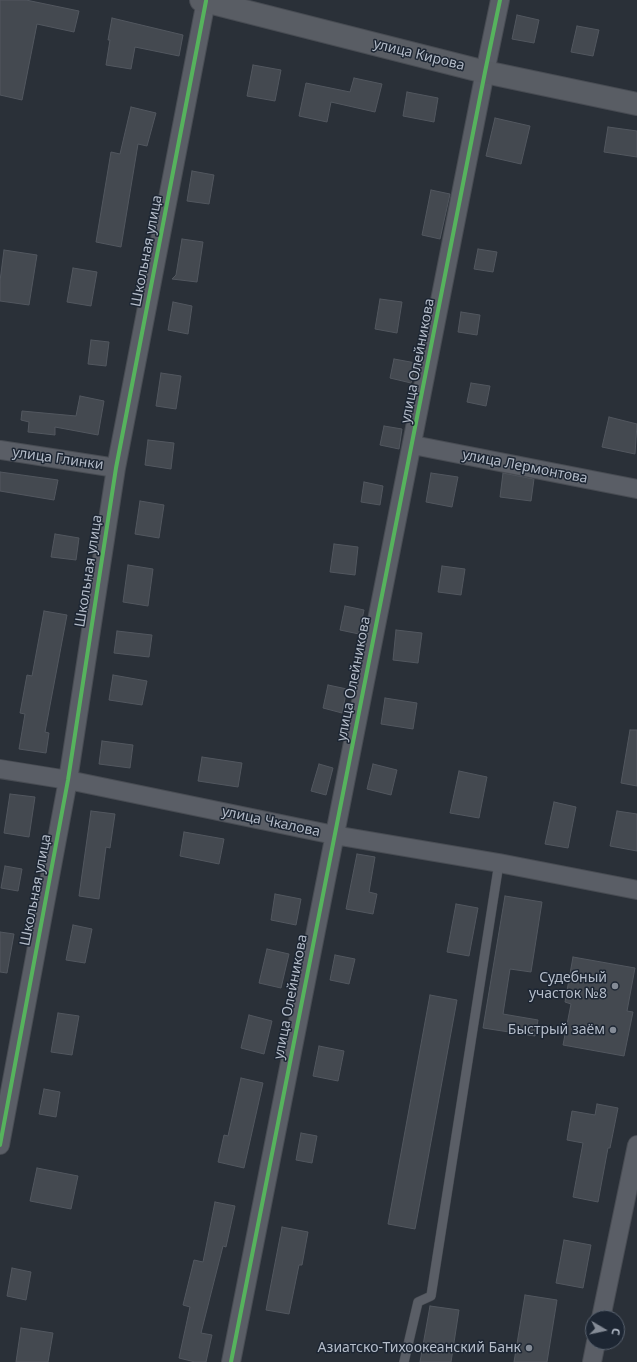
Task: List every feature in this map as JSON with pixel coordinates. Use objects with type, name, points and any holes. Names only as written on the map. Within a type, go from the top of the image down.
[{"type":"street","name":"улица Олейникова","points":[[231,1362],[500,0]]},
{"type":"street","name":"улица Кирова","points":[[204,1],[485,72],[637,104]]},
{"type":"street","name":"Школьная улица","points":[[0,1144],[68,780],[116,468],[204,1]]},
{"type":"street","name":"улица Лермонтова","points":[[413,445],[637,489]]},
{"type":"street","name":"улица Глинки","points":[[0,450],[116,468]]},
{"type":"street","name":"улица Чкалова","points":[[0,769],[68,780],[334,835],[637,890]]},
{"type":"street","points":[[603,1310],[637,1145]]},
{"type":"street","points":[[592,1362],[594,1350]]},
{"type":"lane","points":[[404,1362],[418,1302],[431,1296],[499,864]]},
{"type":"building","points":[[0,0],[26,0],[79,11],[74,32],[37,24],[22,100],[0,95]]},
{"type":"building","points":[[517,15],[539,20],[534,43],[512,39]]},
{"type":"building","points":[[112,18],[183,35],[179,56],[135,47],[131,69],[106,65]]},
{"type":"building","points":[[577,26],[599,30],[593,56],[571,52]]},
{"type":"building","points":[[253,65],[281,70],[275,101],[247,96]]},
{"type":"building","points":[[354,78],[382,84],[375,112],[331,102],[327,122],[299,116],[306,83],[350,92]]},
{"type":"building","points":[[407,92],[438,98],[434,122],[403,116]]},
{"type":"building","points":[[131,107],[156,113],[147,146],[138,144],[121,247],[96,242],[111,152],[120,154]]},
{"type":"building","points":[[495,118],[530,126],[521,164],[486,156]]},
{"type":"building","points":[[608,127],[637,131],[637,157],[604,152]]},
{"type":"building","points":[[192,171],[214,175],[209,204],[187,201]]},
{"type":"building","points":[[431,190],[450,194],[440,239],[422,235]]},
{"type":"building","points":[[182,239],[203,242],[197,282],[172,279],[176,275]]},
{"type":"building","points":[[478,249],[497,252],[493,272],[474,269]]},
{"type":"building","points":[[4,250],[37,255],[29,305],[0,301],[0,281]]},
{"type":"building","points":[[73,268],[97,272],[91,306],[67,302]]},
{"type":"building","points":[[380,299],[402,302],[397,333],[375,329]]},
{"type":"building","points":[[173,302],[192,306],[188,334],[168,330]]},
{"type":"building","points":[[461,312],[480,315],[477,335],[458,332]]},
{"type":"building","points":[[91,340],[109,342],[106,366],[88,364]]},
{"type":"building","points":[[394,359],[416,363],[411,383],[390,378]]},
{"type":"building","points":[[161,373],[181,376],[176,409],[156,406]]},
{"type":"building","points":[[471,383],[490,386],[486,406],[467,402]]},
{"type":"building","points":[[80,396],[104,401],[98,435],[55,427],[55,435],[28,432],[29,422],[21,420],[22,411],[76,416]]},
{"type":"building","points":[[609,417],[637,424],[635,454],[602,447]]},
{"type":"building","points":[[384,426],[402,429],[399,449],[380,445]]},
{"type":"building","points":[[148,440],[174,443],[171,469],[145,465]]},
{"type":"building","points":[[0,472],[58,480],[54,500],[0,491]]},
{"type":"building","points":[[431,473],[458,477],[452,507],[426,502]]},
{"type":"building","points":[[503,473],[534,479],[531,501],[500,497]]},
{"type":"building","points":[[364,482],[383,486],[380,505],[361,502]]},
{"type":"building","points":[[140,501],[164,505],[159,538],[135,534]]},
{"type":"building","points":[[55,534],[79,538],[76,560],[51,557]]},
{"type":"building","points":[[334,544],[358,547],[355,575],[330,572]]},
{"type":"building","points":[[128,565],[153,569],[148,606],[123,602]]},
{"type":"building","points":[[442,566],[465,569],[461,595],[438,592]]},
{"type":"building","points":[[345,606],[364,610],[359,634],[340,630]]},
{"type":"building","points":[[44,611],[67,615],[45,732],[49,733],[46,753],[19,749],[25,714],[20,713],[27,675],[32,676]]},
{"type":"building","points":[[396,630],[422,633],[418,663],[393,660]]},
{"type":"building","points":[[117,631],[152,635],[149,657],[114,653]]},
{"type":"building","points":[[113,675],[147,681],[142,705],[109,700]]},
{"type":"building","points":[[328,685],[347,689],[342,713],[323,708]]},
{"type":"building","points":[[385,698],[417,703],[413,729],[381,724]]},
{"type":"building","points":[[630,730],[637,730],[637,786],[621,783]]},
{"type":"building","points":[[102,741],[133,745],[130,768],[99,764]]},
{"type":"building","points":[[202,757],[242,763],[238,787],[198,781]]},
{"type":"building","points":[[319,764],[333,768],[326,795],[311,791]]},
{"type":"building","points":[[373,764],[397,770],[391,795],[367,789]]},
{"type":"building","points":[[459,771],[487,777],[479,818],[450,813]]},
{"type":"building","points":[[10,794],[35,797],[29,837],[4,833]]},
{"type":"building","points":[[554,802],[576,807],[568,848],[545,844]]},
{"type":"building","points":[[91,811],[115,814],[110,848],[106,847],[99,899],[79,896]]},
{"type":"building","points":[[617,811],[637,814],[637,851],[610,846]]},
{"type":"building","points":[[184,832],[224,839],[219,864],[180,856]]},
{"type":"building","points":[[357,854],[375,857],[369,892],[377,894],[373,914],[346,909]]},
{"type":"building","points":[[5,866],[22,869],[18,891],[1,888]]},
{"type":"building","points":[[275,894],[301,899],[296,925],[271,920]]},
{"type":"building","points":[[505,896],[542,902],[531,972],[510,969],[503,1014],[538,1020],[535,1036],[483,1028]]},
{"type":"building","points":[[456,904],[478,908],[469,956],[447,952]]},
{"type":"building","points":[[73,925],[92,929],[85,963],[66,960]]},
{"type":"building","points":[[0,932],[14,934],[7,973],[0,972]]},
{"type":"building","points":[[267,949],[289,954],[281,988],[259,983]]},
{"type":"building","points":[[335,955],[355,959],[349,984],[330,980]]},
{"type":"building","points":[[573,957],[635,968],[627,1011],[633,1012],[624,1056],[563,1045],[571,1004],[565,1002]]},
{"type":"building","points":[[430,995],[457,1000],[415,1229],[388,1224]]},
{"type":"building","points":[[58,1013],[79,1016],[72,1055],[51,1052]]},
{"type":"building","points":[[249,1015],[272,1021],[264,1054],[241,1048]]},
{"type":"building","points":[[319,1046],[344,1051],[338,1081],[313,1076]]},
{"type":"building","points":[[241,1078],[263,1083],[244,1168],[218,1162],[224,1135],[228,1136]]},
{"type":"building","points":[[44,1089],[60,1092],[56,1117],[39,1114]]},
{"type":"building","points":[[597,1104],[618,1108],[610,1148],[608,1148],[598,1202],[573,1197],[583,1143],[567,1140],[572,1111],[595,1115]]},
{"type":"building","points":[[301,1133],[317,1136],[312,1163],[296,1160]]},
{"type":"building","points":[[37,1168],[78,1176],[71,1209],[30,1201]]},
{"type":"building","points":[[215,1202],[235,1206],[226,1247],[223,1246],[201,1333],[212,1335],[206,1362],[195,1362],[179,1358],[190,1307],[183,1305],[194,1260],[203,1262]]},
{"type":"building","points":[[282,1227],[308,1232],[302,1265],[299,1265],[289,1314],[266,1310]]},
{"type":"building","points":[[564,1240],[591,1245],[583,1288],[556,1283]]},
{"type":"building","points":[[12,1268],[31,1272],[26,1300],[7,1296]]},
{"type":"building","points":[[525,1295],[557,1300],[547,1362],[514,1362]]},
{"type":"building","points":[[430,1306],[459,1310],[451,1362],[420,1362]]},
{"type":"building","points":[[21,1328],[53,1333],[48,1362],[16,1362]]},
{"type":"cycle path","points":[[231,1362],[500,0]]},
{"type":"cycle path","points":[[0,1145],[68,780],[116,468],[206,1]]},
{"type":"place","name":"Судебный участок №8","points":[[615,986]]},
{"type":"place","name":"Быстрый заём","points":[[613,1030]]},
{"type":"place","name":"Азиатско-Тихоокеанский Банк","points":[[529,1348]]}]
